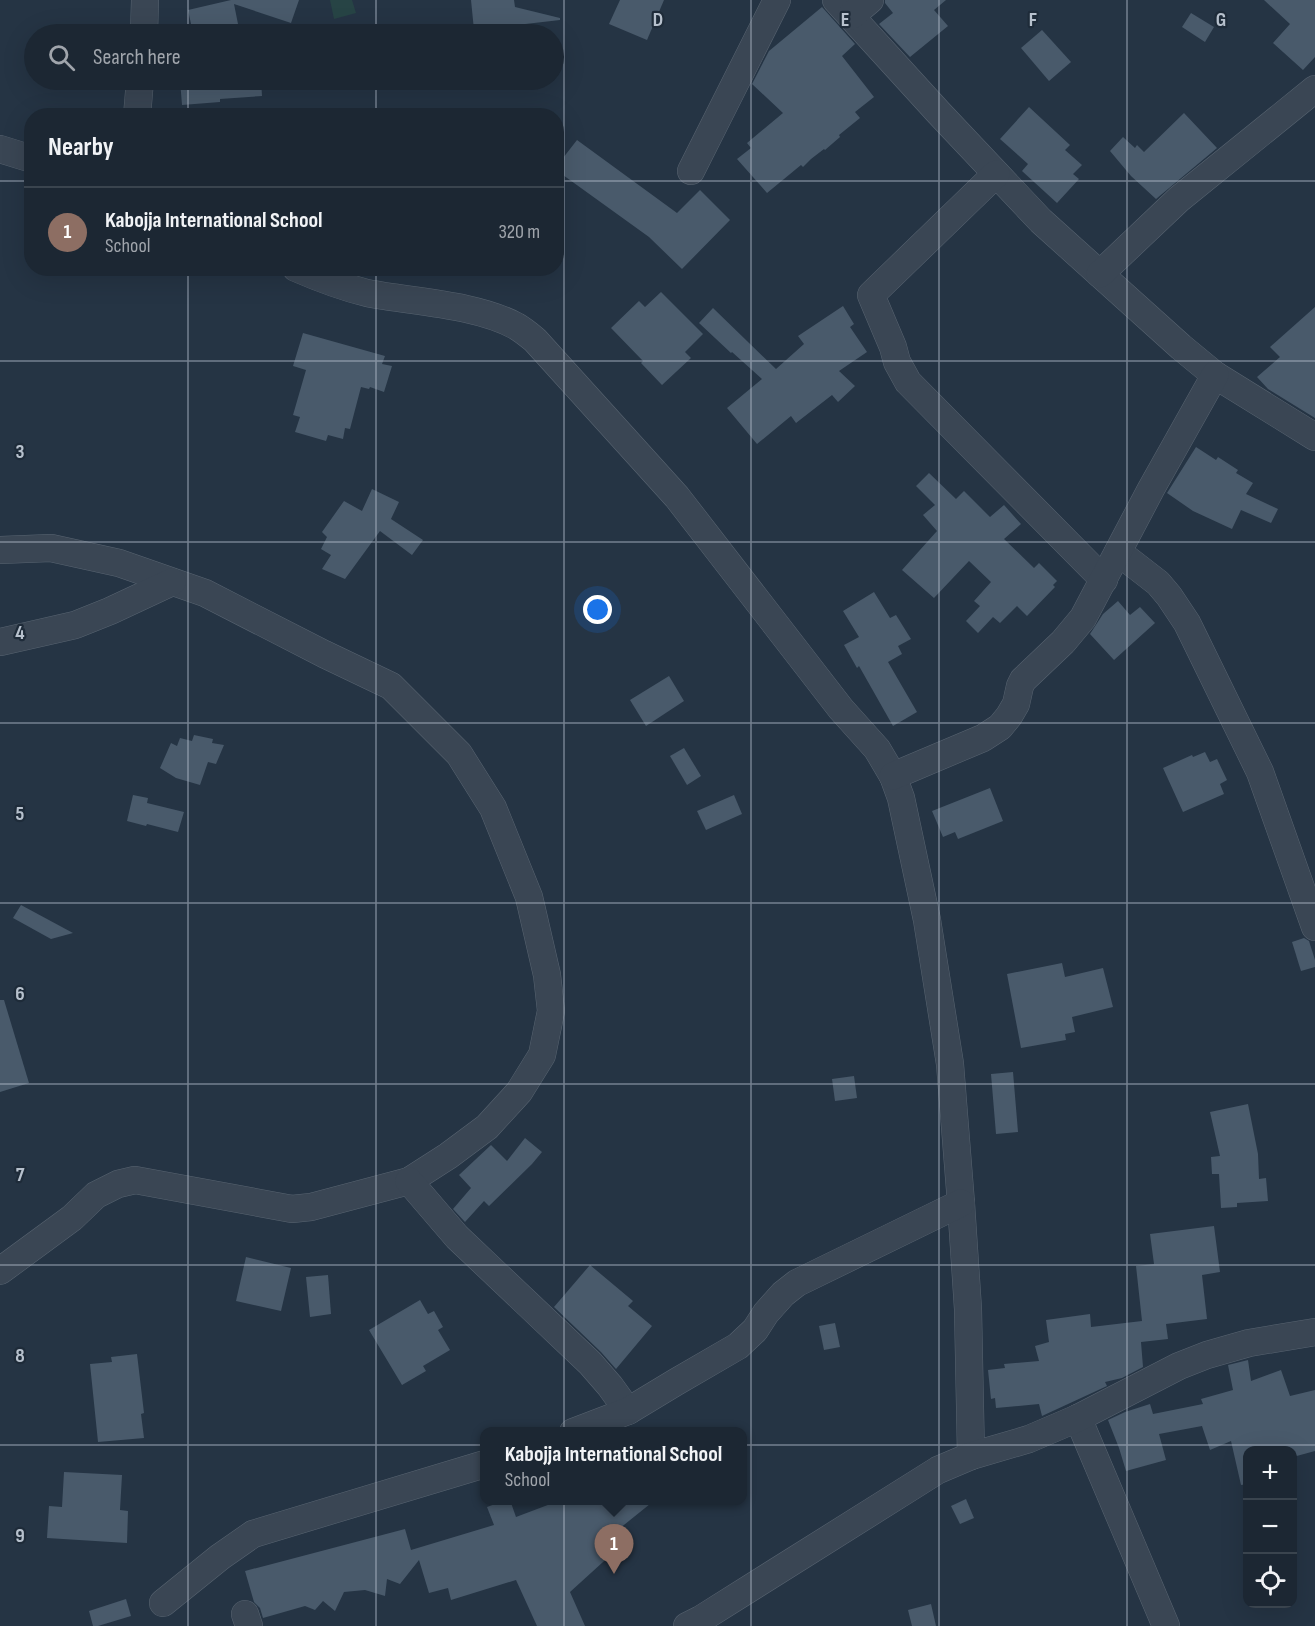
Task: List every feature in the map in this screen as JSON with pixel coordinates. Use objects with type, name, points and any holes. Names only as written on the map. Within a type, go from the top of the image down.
[{"type":"street","points":[[144,24],[145,0]]},
{"type":"street","points":[[691,171],[777,0]]},
{"type":"street","points":[[852,5],[996,174],[1041,221],[1215,375],[1315,437]]},
{"type":"street","points":[[1100,274],[1179,199],[1315,89]]},
{"type":"street","points":[[138,108],[140,90]]},
{"type":"street","points":[[0,149],[24,156]]},
{"type":"street","points":[[996,174],[872,295],[897,362],[908,382],[1104,580]]},
{"type":"street","points":[[315,276],[365,292],[494,317],[517,327],[536,340],[676,497],[841,709],[877,749],[893,776],[902,798],[927,920],[950,1064],[968,1309],[971,1456]]},
{"type":"street","points":[[893,776],[983,738],[1000,727],[1009,716],[1016,704],[1023,680],[1063,642],[1083,618],[1150,489],[1215,375]]},
{"type":"street","points":[[0,550],[51,548],[119,563],[205,593],[391,686],[459,754],[493,808],[529,897],[547,975],[551,1011],[542,1055],[519,1092],[487,1126],[448,1156],[409,1181],[311,1207],[292,1209],[135,1180],[118,1184],[96,1195],[72,1218],[0,1271]]},
{"type":"street","points":[[1118,552],[1158,583],[1187,623],[1260,772],[1315,927]]},
{"type":"street","points":[[0,642],[75,625],[172,582]]},
{"type":"street","points":[[409,1181],[457,1237],[590,1363],[628,1412]]},
{"type":"street","points":[[585,1427],[628,1412],[738,1346],[755,1330],[783,1294],[797,1284],[962,1203]]},
{"type":"street","points":[[687,1626],[938,1470],[971,1456],[1029,1439],[1078,1418],[1179,1366],[1207,1355],[1249,1343],[1315,1332]]},
{"type":"street","points":[[1078,1418],[1166,1626]]},
{"type":"street","points":[[163,1603],[220,1557],[253,1534],[480,1466]]},
{"type":"green space","points":[[330,0],[352,0],[356,13],[334,19]]},
{"type":"building","points":[[231,0],[299,0],[291,23],[234,4],[238,24],[191,24],[188,10]]},
{"type":"building","points":[[471,0],[514,0],[515,7],[560,18],[560,20],[526,24],[473,24]]},
{"type":"building","points":[[620,0],[664,0],[647,40],[609,24]]},
{"type":"building","points":[[885,0],[946,0],[934,10],[948,26],[910,57],[879,24],[893,13]]},
{"type":"building","points":[[1264,0],[1315,0],[1315,57],[1303,70],[1273,43],[1290,24]]},
{"type":"building","points":[[822,7],[855,44],[842,56],[874,97],[855,112],[860,118],[839,135],[840,137],[767,193],[737,159],[751,148],[747,143],[783,113],[752,84],[769,51]]},
{"type":"building","points":[[1191,13],[1214,27],[1205,42],[1182,27]]},
{"type":"building","points":[[1042,30],[1071,62],[1049,81],[1021,48]]},
{"type":"building","points":[[181,90],[262,90],[262,96],[182,105]]},
{"type":"building","points":[[1029,107],[1070,145],[1065,150],[1082,165],[1073,174],[1079,179],[1057,203],[1022,171],[1028,164],[1000,139]]},
{"type":"building","points":[[1184,113],[1217,148],[1156,199],[1131,176],[1110,151],[1123,137],[1135,148],[1137,145],[1144,152]]},
{"type":"building","points":[[577,140],[677,213],[700,190],[730,220],[682,269],[649,237],[564,176],[564,157]]},
{"type":"building","points":[[661,292],[703,334],[685,352],[691,358],[662,385],[641,363],[643,361],[611,328],[639,301],[645,307]]},
{"type":"building","points":[[843,306],[854,324],[850,327],[867,352],[839,371],[855,386],[838,402],[832,395],[796,423],[791,416],[757,444],[727,408],[762,379],[699,323],[713,308],[776,369],[804,344],[798,336]]},
{"type":"building","points":[[1315,307],[1315,418],[1268,389],[1257,377],[1280,357],[1270,347]]},
{"type":"building","points":[[303,333],[385,356],[382,364],[392,366],[384,392],[370,387],[369,389],[361,387],[350,429],[345,428],[343,439],[328,435],[326,441],[295,432],[300,417],[293,415],[306,370],[293,366]]},
{"type":"building","points":[[1196,447],[1216,460],[1218,457],[1238,470],[1236,473],[1253,483],[1246,494],[1278,509],[1271,523],[1241,510],[1232,529],[1193,511],[1167,493]]},
{"type":"building","points":[[929,473],[956,499],[964,491],[990,517],[1004,505],[1021,524],[1004,539],[1034,568],[1039,563],[1057,581],[1053,585],[1055,587],[1027,616],[1017,606],[1000,623],[993,617],[978,633],[966,621],[980,606],[974,601],[991,582],[969,561],[934,598],[902,570],[937,531],[923,515],[935,505],[916,486]]},
{"type":"building","points":[[372,489],[399,502],[391,519],[423,540],[412,555],[380,531],[345,579],[322,569],[331,555],[321,549],[327,537],[322,532],[344,501],[362,511]]},
{"type":"building","points":[[874,592],[890,618],[896,615],[911,639],[898,646],[902,654],[888,662],[917,712],[893,726],[859,666],[857,668],[844,645],[859,637],[843,611]]},
{"type":"building","points":[[1118,601],[1130,615],[1140,607],[1155,623],[1114,660],[1090,634],[1103,614]]},
{"type":"building","points":[[669,676],[684,701],[646,726],[630,700]]},
{"type":"building","points":[[194,735],[213,739],[212,743],[224,745],[216,764],[208,762],[200,785],[176,778],[160,768],[171,743],[177,746],[180,738],[192,741]]},
{"type":"building","points":[[684,748],[701,776],[687,785],[670,756]]},
{"type":"building","points":[[1205,752],[1210,762],[1217,759],[1227,780],[1220,784],[1224,794],[1183,812],[1163,768],[1192,755],[1193,757]]},
{"type":"building","points":[[990,788],[1003,821],[958,839],[955,832],[943,837],[932,811]]},
{"type":"building","points":[[133,795],[148,798],[147,803],[184,812],[178,832],[127,821]]},
{"type":"building","points":[[734,795],[742,814],[706,830],[697,811]]},
{"type":"building","points":[[21,905],[73,933],[51,939],[13,918]]},
{"type":"building","points":[[1304,938],[1309,941],[1315,967],[1301,971],[1292,942]]},
{"type":"building","points":[[1062,963],[1065,977],[1103,968],[1113,1007],[1072,1017],[1075,1032],[1065,1034],[1066,1040],[1021,1048],[1007,974]]},
{"type":"building","points":[[0,1000],[4,1000],[29,1083],[0,1092]]},
{"type":"building","points":[[1013,1072],[1018,1132],[996,1134],[991,1074]]},
{"type":"building","points":[[854,1076],[857,1098],[835,1101],[832,1079]]},
{"type":"building","points":[[1248,1104],[1258,1154],[1259,1179],[1266,1178],[1268,1201],[1237,1203],[1237,1207],[1221,1208],[1219,1174],[1212,1174],[1211,1157],[1220,1156],[1210,1112]]},
{"type":"building","points":[[525,1138],[542,1152],[489,1206],[484,1201],[465,1222],[453,1209],[471,1188],[459,1175],[491,1145],[507,1161]]},
{"type":"building","points":[[1214,1226],[1220,1272],[1202,1275],[1207,1319],[1166,1324],[1168,1339],[1141,1342],[1143,1367],[1122,1378],[1105,1382],[1107,1386],[1042,1416],[1039,1404],[996,1408],[995,1398],[991,1399],[988,1370],[1005,1368],[1004,1364],[1039,1361],[1035,1346],[1049,1342],[1046,1320],[1090,1314],[1091,1327],[1142,1321],[1136,1266],[1154,1264],[1150,1234]]},
{"type":"building","points":[[246,1257],[291,1268],[281,1311],[236,1301]]},
{"type":"building","points":[[590,1265],[633,1301],[628,1306],[652,1326],[616,1369],[554,1307]]},
{"type":"building","points":[[328,1275],[331,1314],[310,1317],[306,1277]]},
{"type":"building","points":[[420,1300],[428,1314],[434,1311],[443,1327],[438,1330],[450,1350],[423,1366],[426,1371],[402,1385],[369,1330]]},
{"type":"building","points":[[835,1323],[840,1347],[824,1350],[819,1326]]},
{"type":"building","points":[[137,1354],[144,1413],[141,1414],[144,1438],[98,1442],[90,1364],[112,1362],[111,1357]]},
{"type":"building","points":[[1248,1360],[1251,1381],[1281,1370],[1290,1396],[1315,1390],[1315,1451],[1297,1456],[1297,1446],[1243,1446],[1243,1485],[1241,1485],[1231,1441],[1210,1450],[1202,1426],[1159,1434],[1166,1460],[1126,1471],[1108,1420],[1150,1404],[1153,1414],[1203,1404],[1201,1399],[1233,1390],[1228,1365]]},
{"type":"building","points":[[64,1472],[122,1475],[120,1510],[128,1511],[127,1543],[47,1538],[49,1506],[62,1507]]},
{"type":"building","points":[[966,1499],[974,1518],[960,1524],[951,1506]]},
{"type":"building","points":[[512,1505],[516,1517],[548,1505],[649,1505],[604,1541],[614,1552],[570,1592],[585,1626],[537,1626],[516,1580],[451,1600],[448,1588],[429,1593],[419,1560],[400,1584],[387,1579],[385,1596],[365,1590],[344,1592],[335,1611],[323,1601],[315,1610],[305,1606],[263,1618],[260,1608],[254,1602],[245,1571],[405,1529],[411,1550],[494,1525],[487,1507]]},
{"type":"building","points":[[126,1599],[131,1616],[93,1626],[89,1611]]},
{"type":"building","points":[[931,1604],[936,1626],[912,1626],[908,1610]]},
{"type":"place","name":"Kabojja International School","points":[[614,1574]]}]
